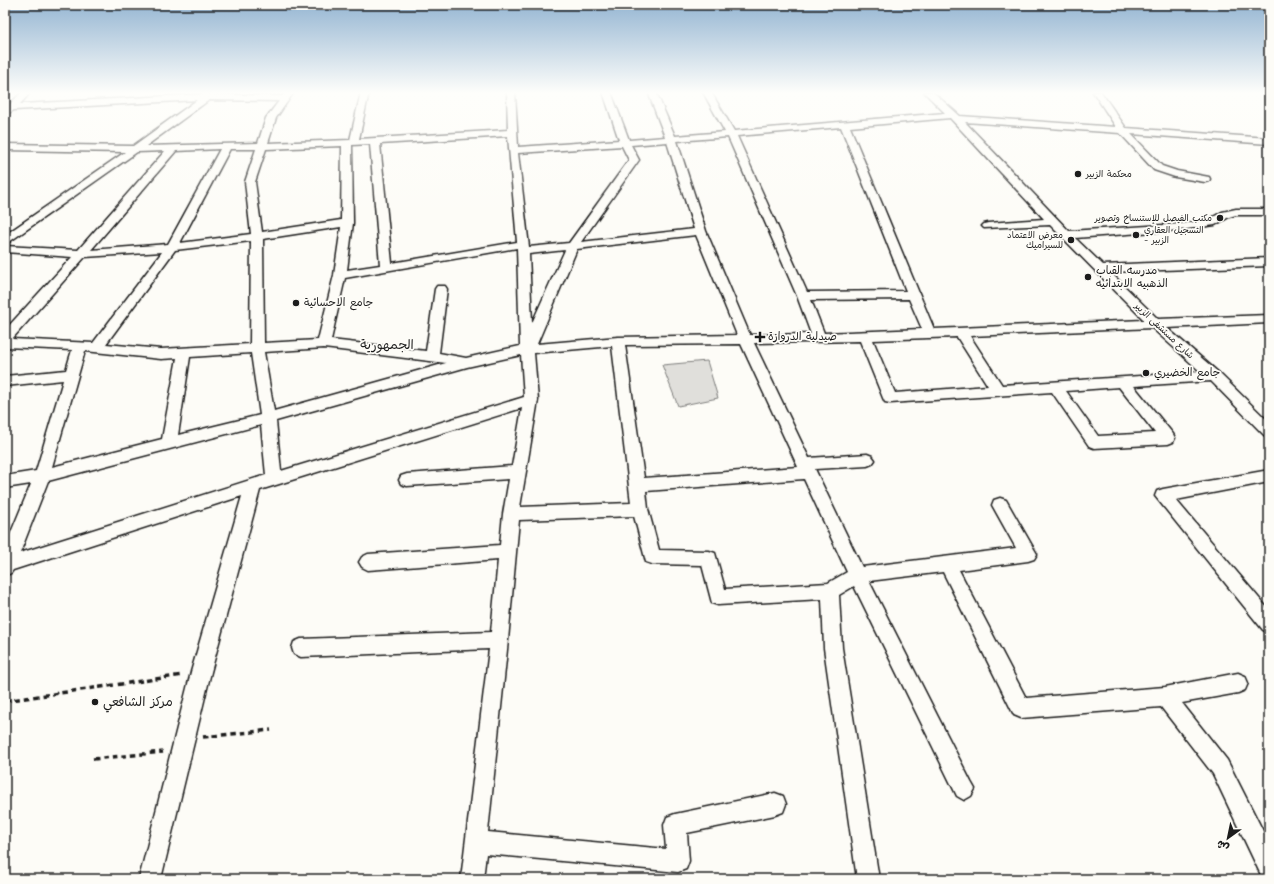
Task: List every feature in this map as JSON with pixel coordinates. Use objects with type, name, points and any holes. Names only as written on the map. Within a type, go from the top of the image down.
[{"type":"street","points":[[5,240],[157,133]]},
{"type":"street","points":[[266,133],[250,182],[257,236],[257,348],[268,418],[274,479]]},
{"type":"street","points":[[324,344],[340,275],[347,223],[350,144],[354,133]]},
{"type":"street","points":[[527,349],[572,247],[634,160],[622,133]]},
{"type":"street","points":[[669,133],[700,231],[745,338],[857,575],[964,789]]},
{"type":"street","points":[[513,150],[625,143],[739,133]]},
{"type":"street","points":[[848,133],[930,334]]},
{"type":"street","name":"شارع مستشفى الزبير","points":[[970,133],[1053,222],[1155,324],[1214,376],[1269,431]]},
{"type":"street","points":[[1124,133],[1158,168],[1175,174],[1205,179]]},
{"type":"street","points":[[1155,133],[1269,141]]},
{"type":"street","points":[[5,147],[135,149],[227,146],[261,147],[350,144],[512,134],[523,247],[527,349],[532,400],[511,514],[499,640],[472,879]]},
{"type":"street","points":[[731,134],[803,296],[819,338]]},
{"type":"street","points":[[375,142],[386,267]]},
{"type":"street","points":[[96,348],[172,246],[227,146]]},
{"type":"street","points":[[5,338],[82,253],[174,147]]},
{"type":"street","points":[[1066,235],[1180,227],[1211,223],[1226,214],[1236,212],[1269,212]]},
{"type":"street","points":[[988,226],[1053,222]]},
{"type":"street","points":[[5,249],[62,253],[102,253],[257,236],[347,223]]},
{"type":"street","points":[[340,275],[523,247],[572,247],[700,231]]},
{"type":"street","points":[[1101,269],[1269,262]]},
{"type":"street","points":[[432,356],[441,289]]},
{"type":"street","points":[[803,296],[914,295]]},
{"type":"street","points":[[5,482],[42,476],[268,418],[467,362],[527,349],[618,341],[819,338],[1269,319]]},
{"type":"street","points":[[961,332],[998,391]]},
{"type":"street","points":[[865,336],[890,398],[1214,376]]},
{"type":"street","points":[[618,341],[640,509],[652,557],[709,558],[718,597],[830,591],[857,575],[1028,554],[1000,505]]},
{"type":"street","points":[[5,343],[80,346],[161,354],[184,354],[324,344],[432,356],[467,362]]},
{"type":"street","points":[[6,566],[42,476],[80,346]]},
{"type":"street","points":[[169,443],[184,354]]},
{"type":"street","points":[[5,381],[71,374]]},
{"type":"street","points":[[1056,387],[1094,442],[1168,438],[1123,383]]},
{"type":"street","points":[[6,566],[274,479],[532,400]]},
{"type":"street","points":[[637,485],[806,468],[867,460]]},
{"type":"street","points":[[407,480],[519,472]]},
{"type":"street","points":[[1269,476],[1163,496],[1269,624]]},
{"type":"street","points":[[150,879],[201,672],[253,486]]},
{"type":"street","points":[[511,514],[640,509]]},
{"type":"street","points":[[368,562],[508,552]]},
{"type":"street","points":[[948,565],[1020,708],[1165,697],[1238,683]]},
{"type":"street","points":[[830,591],[833,648],[868,879]]},
{"type":"street","points":[[301,648],[499,640]]},
{"type":"street","points":[[1165,697],[1220,767],[1269,867]]},
{"type":"street","points":[[476,842],[678,861],[675,825],[775,804]]},
{"type":"path","points":[[5,701],[201,672]]},
{"type":"path","points":[[94,760],[271,730]]},
{"type":"shaded area","points":[[707,361],[718,398],[678,406],[662,365]]},
{"type":"place","name":"محكمة الزبير","points":[[1078,174]]},
{"type":"place","name":"مكتب الفيصل للإستنساخ وتصوير","points":[[1220,218]]},
{"type":"place","name":"التسجيل العقاري - الزبير","points":[[1136,235]]},
{"type":"place","name":"معرض الاعتماد للسيراميك","points":[[1071,240]]},
{"type":"place","name":"مدرسه القباب الذهبيه الابتدائيه","points":[[1088,277]]},
{"type":"place","name":"جامع الاحسائية","points":[[296,303]]},
{"type":"place","name":"صيدلية الدروازة","points":[[760,337]]},
{"type":"place","name":"جامع الخضيري","points":[[1146,373]]},
{"type":"place","name":"مركز الشافعي","points":[[95,702]]},
{"type":"district","name":"الجمهورية","points":[[387,345]]}]
